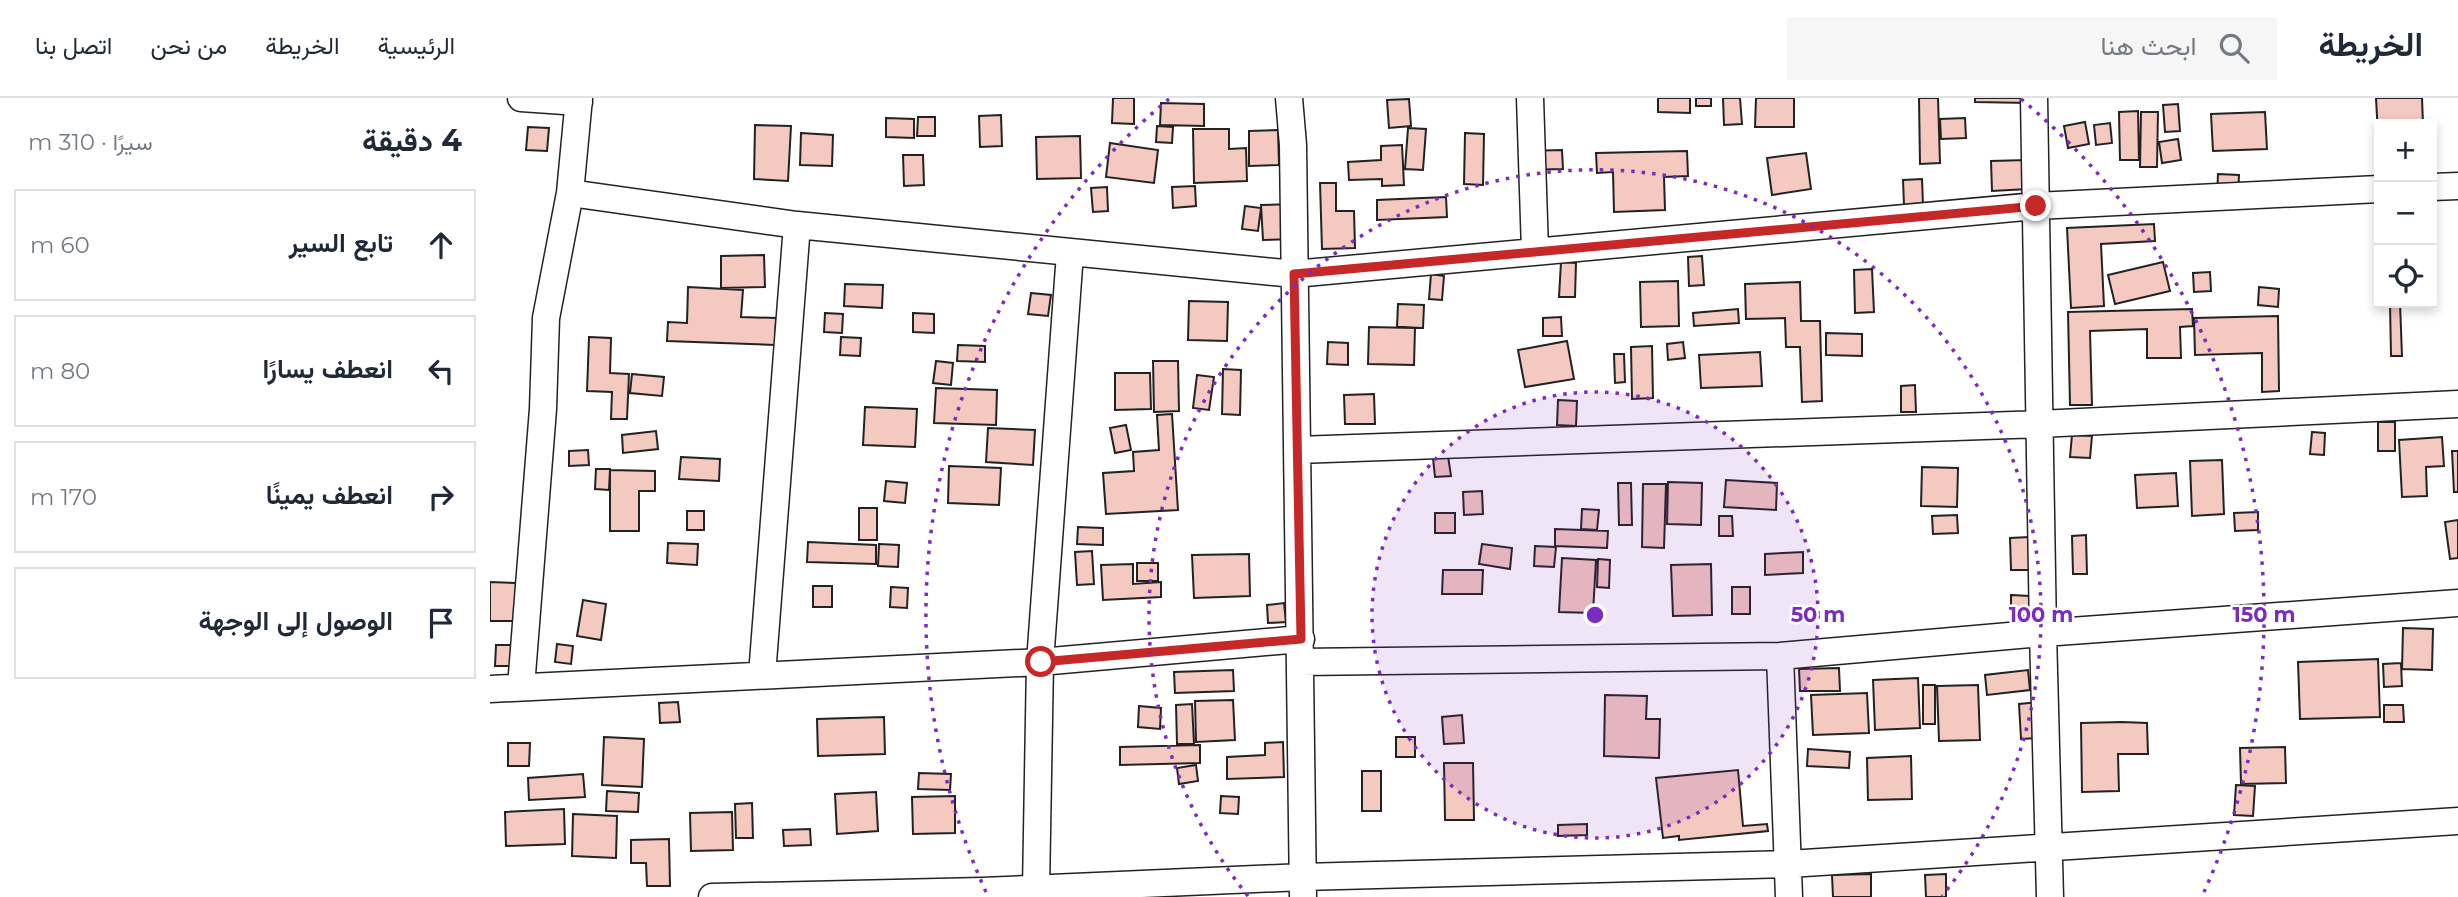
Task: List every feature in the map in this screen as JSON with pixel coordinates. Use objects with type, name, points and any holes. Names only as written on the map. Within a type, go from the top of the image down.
[{"type":"street","points":[[521,98],[579,100],[570,193],[547,318],[543,409],[521,687]]},
{"type":"street","points":[[1289,98],[1293,145],[1302,887]]},
{"type":"street","points":[[1530,98],[1535,251]]},
{"type":"street","points":[[2034,98],[2050,897]]},
{"type":"street","points":[[2437,187],[2458,186]]},
{"type":"street","points":[[570,193],[797,225],[1294,274],[2036,206],[2374,189]]},
{"type":"street","points":[[762,675],[797,225]]},
{"type":"street","points":[[1036,889],[1041,662],[1070,253]]},
{"type":"street","points":[[1297,450],[2039,424],[2458,404]]},
{"type":"street","points":[[490,689],[1301,650],[1780,656],[2043,633],[2458,603]]},
{"type":"street","points":[[1780,656],[1789,897]]},
{"type":"street","points":[[712,897],[982,894],[1036,889],[1302,887],[1789,864],[2458,821]]},
{"type":"building","points":[[1113,98],[1134,98],[1134,124],[1112,123]]},
{"type":"building","points":[[1658,98],[1690,98],[1690,113],[1658,112]]},
{"type":"building","points":[[1696,98],[1711,98],[1711,106],[1696,106]]},
{"type":"building","points":[[1723,98],[1740,98],[1742,124],[1724,125]]},
{"type":"building","points":[[1756,98],[1794,98],[1794,127],[1755,127]]},
{"type":"building","points":[[1919,98],[1938,98],[1940,163],[1920,164]]},
{"type":"building","points":[[1975,98],[2029,98],[2029,103],[1975,102]]},
{"type":"building","points":[[2376,98],[2422,98],[2423,119],[2377,119]]},
{"type":"building","points":[[1409,99],[1411,126],[1389,128],[1387,100]]},
{"type":"building","points":[[1161,103],[1204,104],[1204,126],[1160,125]]},
{"type":"building","points":[[2178,104],[2180,131],[2165,132],[2163,105]]},
{"type":"building","points":[[2138,111],[2139,160],[2120,160],[2119,112]]},
{"type":"building","points":[[2141,112],[2158,112],[2157,167],[2140,167]]},
{"type":"building","points":[[2265,112],[2267,149],[2213,151],[2211,114]]},
{"type":"building","points":[[1001,115],[1002,146],[980,147],[979,116]]},
{"type":"building","points":[[918,117],[935,117],[935,136],[917,136]]},
{"type":"building","points":[[886,118],[914,119],[914,138],[886,137]]},
{"type":"building","points":[[1965,118],[1966,138],[1941,139],[1940,119]]},
{"type":"building","points":[[2085,122],[2089,144],[2068,148],[2064,126]]},
{"type":"building","points":[[2110,123],[2112,143],[2096,145],[2094,125]]},
{"type":"building","points":[[755,125],[791,126],[788,181],[754,179]]},
{"type":"building","points":[[1157,126],[1173,127],[1172,143],[1156,142]]},
{"type":"building","points":[[528,127],[549,128],[547,151],[526,150]]},
{"type":"building","points":[[1408,128],[1426,129],[1423,170],[1405,169]]},
{"type":"building","points":[[1193,129],[1229,129],[1229,149],[1246,148],[1247,181],[1194,183]]},
{"type":"building","points":[[1278,130],[1279,165],[1249,166],[1249,131]]},
{"type":"building","points":[[801,133],[833,135],[832,166],[800,165]]},
{"type":"building","points":[[1465,133],[1484,134],[1483,185],[1464,184]]},
{"type":"building","points":[[1080,136],[1081,178],[1037,179],[1036,137]]},
{"type":"building","points":[[2178,139],[2181,160],[2162,163],[2159,142]]},
{"type":"building","points":[[1110,143],[1158,150],[1154,183],[1106,177]]},
{"type":"building","points":[[1402,145],[1404,185],[1382,186],[1382,179],[1349,180],[1348,162],[1381,160],[1381,146]]},
{"type":"building","points":[[1562,150],[1563,169],[1522,170],[1521,151]]},
{"type":"building","points":[[1687,151],[1688,176],[1664,177],[1665,210],[1614,212],[1613,172],[1597,173],[1596,153]]},
{"type":"building","points":[[1806,153],[1811,189],[1772,195],[1767,158]]},
{"type":"building","points":[[903,155],[923,155],[924,185],[904,186]]},
{"type":"building","points":[[2027,160],[2028,189],[1992,191],[1991,161]]},
{"type":"building","points":[[2218,174],[2239,175],[2238,198],[2217,197]]},
{"type":"building","points":[[1922,179],[1923,204],[1904,205],[1903,180]]},
{"type":"building","points":[[1320,183],[1336,183],[1336,211],[1354,211],[1355,248],[1322,249]]},
{"type":"building","points":[[1195,186],[1196,206],[1173,208],[1172,187]]},
{"type":"building","points":[[1107,187],[1108,211],[1093,212],[1091,188]]},
{"type":"building","points":[[1446,197],[1447,217],[1377,220],[1377,200]]},
{"type":"building","points":[[1293,204],[1295,239],[1263,240],[1261,205]]},
{"type":"building","points":[[1245,206],[1261,208],[1258,231],[1242,229]]},
{"type":"building","points":[[2154,224],[2155,241],[2101,244],[2104,306],[2071,308],[2067,228]]},
{"type":"building","points":[[764,255],[765,287],[721,288],[721,256]]},
{"type":"building","points":[[1702,256],[1704,285],[1689,286],[1688,257]]},
{"type":"building","points":[[1561,262],[1576,263],[1575,297],[1559,297]]},
{"type":"building","points":[[2163,262],[2170,291],[2115,304],[2108,275]]},
{"type":"building","points":[[1872,269],[1874,312],[1855,313],[1854,270]]},
{"type":"building","points":[[2210,272],[2211,291],[2194,292],[2193,273]]},
{"type":"building","points":[[1431,274],[1444,276],[1442,300],[1429,299]]},
{"type":"building","points":[[1678,281],[1679,326],[1641,327],[1640,282]]},
{"type":"building","points":[[1800,282],[1801,321],[1820,321],[1822,401],[1802,402],[1800,347],[1786,347],[1785,318],[1746,319],[1745,284]]},
{"type":"building","points":[[845,284],[883,285],[882,308],[844,306]]},
{"type":"building","points":[[688,287],[743,290],[741,317],[776,318],[775,345],[667,341],[668,322],[687,323]]},
{"type":"building","points":[[2259,287],[2279,289],[2278,307],[2258,305]]},
{"type":"building","points":[[1031,293],[1051,295],[1048,316],[1028,314]]},
{"type":"building","points":[[1189,301],[1228,302],[1227,341],[1188,340]]},
{"type":"building","points":[[1398,304],[1424,305],[1423,328],[1397,327]]},
{"type":"building","points":[[2390,308],[2400,308],[2402,356],[2391,356]]},
{"type":"building","points":[[1738,309],[1739,323],[1694,326],[1693,313]]},
{"type":"building","points":[[2192,309],[2193,326],[2180,327],[2181,358],[2147,358],[2147,329],[2090,331],[2092,405],[2070,405],[2068,312]]},
{"type":"building","points":[[825,313],[843,314],[842,333],[824,332]]},
{"type":"building","points":[[913,313],[934,314],[934,333],[913,332]]},
{"type":"building","points":[[2278,316],[2279,391],[2262,392],[2262,353],[2195,355],[2194,318]]},
{"type":"building","points":[[1561,317],[1562,336],[1543,336],[1543,318]]},
{"type":"building","points":[[1369,327],[1415,328],[1414,365],[1368,364]]},
{"type":"building","points":[[1826,333],[1862,334],[1862,356],[1826,355]]},
{"type":"building","points":[[589,337],[611,338],[610,373],[629,374],[627,419],[611,419],[612,392],[587,391]]},
{"type":"building","points":[[841,337],[861,338],[860,356],[840,355]]},
{"type":"building","points":[[1567,341],[1574,379],[1525,387],[1518,350]]},
{"type":"building","points":[[1328,342],[1348,343],[1348,365],[1327,364]]},
{"type":"building","points":[[1683,342],[1685,358],[1668,360],[1667,344]]},
{"type":"building","points":[[958,345],[985,346],[985,362],[957,361]]},
{"type":"building","points":[[1652,346],[1653,398],[1632,399],[1631,347]]},
{"type":"building","points":[[1760,352],[1762,386],[1701,388],[1699,355]]},
{"type":"building","points":[[1614,354],[1624,354],[1625,382],[1615,383]]},
{"type":"building","points":[[936,361],[953,363],[951,385],[933,383]]},
{"type":"building","points":[[1153,361],[1178,361],[1179,411],[1154,412]]},
{"type":"building","points":[[1223,369],[1241,370],[1240,415],[1222,414]]},
{"type":"building","points":[[1115,373],[1150,373],[1151,409],[1115,410]]},
{"type":"building","points":[[632,374],[664,377],[662,396],[630,393]]},
{"type":"building","points":[[1197,375],[1214,377],[1209,410],[1193,408]]},
{"type":"building","points":[[1915,385],[1916,412],[1901,412],[1901,386]]},
{"type":"building","points":[[936,388],[997,390],[996,425],[934,423]]},
{"type":"building","points":[[1374,394],[1375,424],[1345,424],[1344,395]]},
{"type":"building","points":[[1558,400],[1577,401],[1576,426],[1557,425]]},
{"type":"building","points":[[865,407],[917,409],[915,447],[863,445]]},
{"type":"building","points":[[1172,414],[1178,510],[1106,514],[1103,473],[1134,471],[1133,452],[1159,450],[1157,415]]},
{"type":"building","points":[[2378,422],[2395,422],[2395,451],[2378,451]]},
{"type":"building","points":[[1126,425],[1131,450],[1115,453],[1110,428]]},
{"type":"building","points":[[988,428],[1035,430],[1033,465],[986,462]]},
{"type":"building","points":[[656,431],[658,449],[623,453],[622,435]]},
{"type":"building","points":[[2312,432],[2325,433],[2324,455],[2310,454]]},
{"type":"building","points":[[2072,435],[2092,436],[2090,458],[2070,457]]},
{"type":"building","points":[[2442,437],[2444,466],[2426,467],[2427,496],[2402,497],[2399,440]]},
{"type":"building","points":[[588,450],[589,465],[569,466],[569,451]]},
{"type":"building","points":[[2452,451],[2458,451],[2458,492],[2454,492]]},
{"type":"building","points":[[1448,456],[1451,476],[1435,477],[1433,458]]},
{"type":"building","points":[[681,457],[720,459],[719,481],[679,479]]},
{"type":"building","points":[[2222,460],[2224,514],[2192,516],[2190,461]]},
{"type":"building","points":[[949,466],[1001,468],[999,505],[948,503]]},
{"type":"building","points":[[1922,467],[1958,468],[1957,507],[1921,506]]},
{"type":"building","points":[[596,469],[610,469],[609,490],[595,489]]},
{"type":"building","points":[[610,470],[655,471],[655,491],[639,491],[639,531],[610,531]]},
{"type":"building","points":[[2176,473],[2178,506],[2137,508],[2135,475]]},
{"type":"building","points":[[1726,480],[1777,483],[1776,510],[1724,507]]},
{"type":"building","points":[[886,481],[907,483],[905,503],[884,501]]},
{"type":"building","points":[[1668,482],[1702,483],[1701,525],[1667,524]]},
{"type":"building","points":[[1618,483],[1631,483],[1632,525],[1619,525]]},
{"type":"building","points":[[1643,484],[1666,484],[1664,548],[1642,547]]},
{"type":"building","points":[[1482,491],[1483,514],[1464,515],[1463,492]]},
{"type":"building","points":[[859,508],[877,508],[877,540],[859,540]]},
{"type":"building","points":[[1582,509],[1599,510],[1597,530],[1581,529]]},
{"type":"building","points":[[687,511],[704,511],[704,530],[687,530]]},
{"type":"building","points":[[2258,512],[2258,530],[2235,531],[2234,513]]},
{"type":"building","points":[[1435,513],[1455,513],[1455,533],[1435,533]]},
{"type":"building","points":[[1957,515],[1958,533],[1933,534],[1932,516]]},
{"type":"building","points":[[1719,516],[1732,516],[1733,536],[1719,536]]},
{"type":"building","points":[[2458,520],[2458,558],[2450,559],[2445,522]]},
{"type":"building","points":[[1078,527],[1103,528],[1103,545],[1077,544]]},
{"type":"building","points":[[1555,529],[1608,531],[1607,548],[1555,546]]},
{"type":"building","points":[[2086,535],[2087,574],[2073,574],[2072,536]]},
{"type":"building","points":[[2029,537],[2030,570],[2011,570],[2010,538]]},
{"type":"building","points":[[808,542],[876,545],[876,564],[807,562]]},
{"type":"building","points":[[668,543],[698,544],[697,565],[667,563]]},
{"type":"building","points":[[879,544],[899,545],[898,567],[878,566]]},
{"type":"building","points":[[1482,544],[1512,548],[1510,569],[1479,564]]},
{"type":"building","points":[[1535,546],[1556,547],[1554,567],[1534,566]]},
{"type":"building","points":[[1092,551],[1094,584],[1077,585],[1075,552]]},
{"type":"building","points":[[1803,552],[1803,573],[1765,575],[1765,554]]},
{"type":"building","points":[[1249,554],[1250,596],[1194,598],[1192,555]]},
{"type":"building","points":[[1562,558],[1596,560],[1593,613],[1559,612]]},
{"type":"building","points":[[1598,559],[1610,560],[1609,588],[1597,587]]},
{"type":"building","points":[[1137,563],[1158,563],[1158,581],[1137,581]]},
{"type":"building","points":[[1133,564],[1133,584],[1161,582],[1161,597],[1103,600],[1101,565]]},
{"type":"building","points":[[1711,564],[1712,615],[1673,616],[1671,565]]},
{"type":"building","points":[[1443,570],[1483,570],[1482,594],[1442,594]]},
{"type":"building","points":[[490,582],[516,583],[515,621],[490,621]]},
{"type":"building","points":[[813,586],[832,586],[832,607],[813,607]]},
{"type":"building","points":[[891,587],[908,588],[907,608],[890,607]]},
{"type":"building","points":[[1732,587],[1750,587],[1750,614],[1732,614]]},
{"type":"building","points":[[2011,595],[2030,596],[2029,616],[2011,615]]},
{"type":"building","points":[[583,600],[606,604],[601,640],[577,636]]},
{"type":"building","points":[[1284,603],[1286,622],[1268,623],[1267,605]]},
{"type":"building","points":[[2403,628],[2433,629],[2432,670],[2402,669]]},
{"type":"building","points":[[557,644],[573,646],[571,664],[555,662]]},
{"type":"building","points":[[496,645],[511,645],[511,666],[495,666]]},
{"type":"building","points":[[2378,659],[2380,717],[2300,719],[2298,662]]},
{"type":"building","points":[[2401,663],[2402,686],[2384,687],[2383,664]]},
{"type":"building","points":[[1839,668],[1840,691],[1800,691],[1799,669]]},
{"type":"building","points":[[1233,670],[1234,691],[1175,693],[1174,672]]},
{"type":"building","points":[[2028,670],[2030,690],[1987,695],[1985,675]]},
{"type":"building","points":[[1918,678],[1920,728],[1875,730],[1873,680]]},
{"type":"building","points":[[1923,685],[1935,685],[1935,724],[1923,724]]},
{"type":"building","points":[[1978,685],[1980,740],[1939,741],[1937,686]]},
{"type":"building","points":[[1867,693],[1869,733],[1813,735],[1811,695]]},
{"type":"building","points":[[1605,695],[1647,696],[1646,719],[1660,719],[1659,758],[1604,756]]},
{"type":"building","points":[[1233,700],[1235,740],[1196,742],[1195,701]]},
{"type":"building","points":[[678,702],[680,722],[660,723],[659,703]]},
{"type":"building","points":[[2039,702],[2041,738],[2021,739],[2019,704]]},
{"type":"building","points":[[1192,704],[1194,744],[1177,744],[1176,705]]},
{"type":"building","points":[[2384,705],[2403,705],[2404,722],[2384,722]]},
{"type":"building","points":[[1139,706],[1161,708],[1160,729],[1138,727]]},
{"type":"building","points":[[1462,715],[1464,743],[1444,744],[1442,717]]},
{"type":"building","points":[[884,717],[885,754],[818,756],[817,719]]},
{"type":"building","points":[[2081,723],[2147,723],[2148,754],[2118,754],[2119,791],[2082,792]]},
{"type":"building","points":[[604,737],[644,739],[642,787],[602,785]]},
{"type":"building","points":[[1396,737],[1415,737],[1415,757],[1396,757]]},
{"type":"building","points":[[1283,742],[1284,777],[1227,779],[1227,757],[1265,755],[1265,743]]},
{"type":"building","points":[[508,743],[530,743],[529,766],[508,766]]},
{"type":"building","points":[[1200,745],[1200,763],[1120,765],[1120,747]]},
{"type":"building","points":[[2285,747],[2286,783],[2241,784],[2240,748]]},
{"type":"building","points":[[1808,749],[1850,752],[1849,768],[1807,766]]},
{"type":"building","points":[[1911,756],[1912,799],[1868,800],[1867,758]]},
{"type":"building","points":[[1444,763],[1473,763],[1474,820],[1445,820]]},
{"type":"building","points":[[1196,765],[1198,781],[1179,784],[1177,768]]},
{"type":"building","points":[[1738,770],[1743,826],[1767,824],[1768,831],[1679,840],[1679,836],[1663,838],[1656,778]]},
{"type":"building","points":[[1362,771],[1381,771],[1381,811],[1362,811]]},
{"type":"building","points":[[919,773],[951,774],[950,790],[918,789]]},
{"type":"building","points":[[583,774],[585,797],[529,800],[528,778]]},
{"type":"building","points":[[2236,785],[2255,786],[2253,816],[2234,815]]},
{"type":"building","points":[[607,791],[639,793],[638,812],[606,811]]},
{"type":"building","points":[[876,792],[878,831],[837,834],[835,794]]},
{"type":"building","points":[[955,796],[955,833],[913,834],[912,797]]},
{"type":"building","points":[[1221,796],[1239,797],[1238,814],[1220,813]]},
{"type":"building","points":[[752,803],[753,838],[736,838],[735,804]]},
{"type":"building","points":[[564,809],[565,844],[506,846],[505,812]]},
{"type":"building","points":[[732,812],[733,850],[691,851],[690,813]]},
{"type":"building","points":[[573,814],[617,816],[616,858],[572,856]]},
{"type":"building","points":[[1587,824],[1587,835],[1558,836],[1558,825]]},
{"type":"building","points":[[810,829],[811,845],[784,846],[783,830]]},
{"type":"building","points":[[669,839],[670,886],[647,886],[646,863],[631,863],[631,840]]},
{"type":"building","points":[[1871,874],[1871,897],[1833,897],[1832,875]]},
{"type":"building","points":[[1946,874],[1946,897],[1926,897],[1925,875]]},
{"type":"route","points":[[1041,662],[1301,639],[1294,274],[2036,206]]}]
